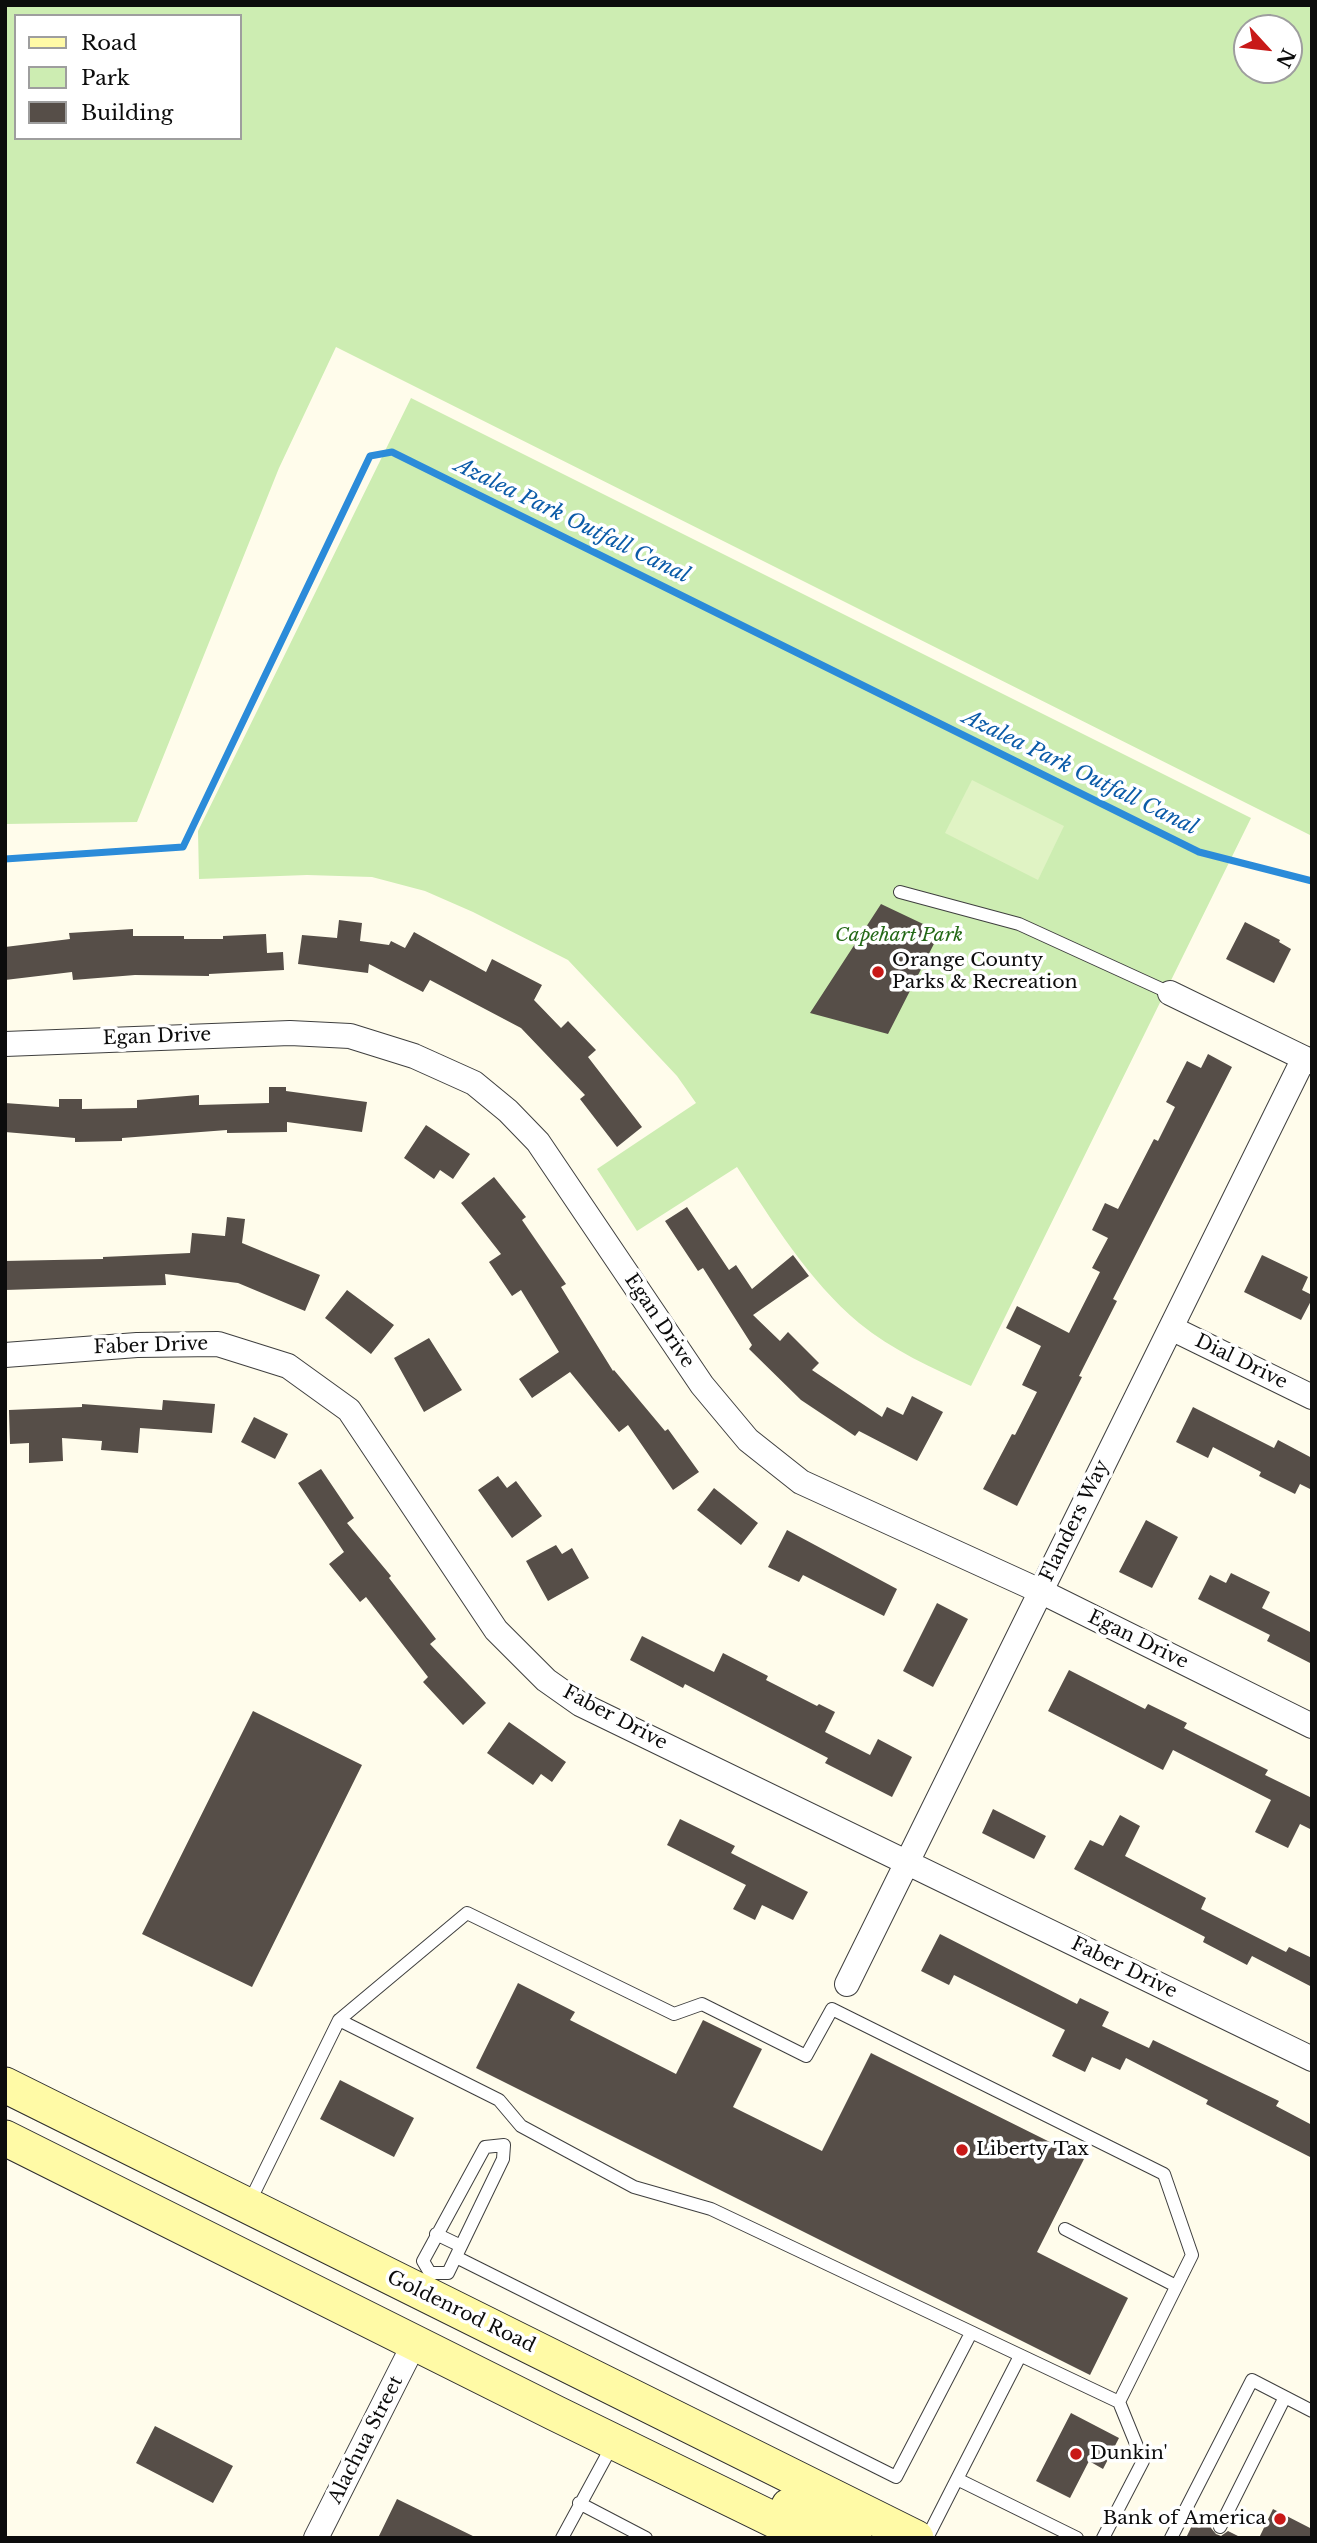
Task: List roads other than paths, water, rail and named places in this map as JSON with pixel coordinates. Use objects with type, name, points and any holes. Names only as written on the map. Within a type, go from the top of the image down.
[{"type":"main road","name":"Goldenrod Road","points":[[5,2085],[247,2206],[419,2284],[556,2359],[916,2538]]},
{"type":"main road","points":[[5,2138],[811,2538]]},
{"type":"main road","points":[[258,2264],[315,2271],[370,2298],[392,2298],[419,2284]]},
{"type":"main road","points":[[415,2342],[467,2333],[504,2353],[556,2359]]},
{"type":"main road","points":[[756,2510],[774,2498],[853,2538]]},
{"type":"street","points":[[1170,993],[1308,1060]]},
{"type":"street","name":"Egan Drive","points":[[5,1044],[290,1033],[350,1035],[414,1056],[474,1083],[508,1111],[538,1142],[702,1385],[748,1440],[801,1482],[1040,1591],[1312,1726]]},
{"type":"street","name":"Flanders Way","points":[[846,1984],[1171,1328],[1308,1060]]},
{"type":"street","name":"Dial Drive","points":[[1171,1328],[1312,1397]]},
{"type":"street","name":"Faber Drive","points":[[5,1355],[137,1345],[218,1344],[288,1366],[349,1410],[496,1630],[546,1680],[580,1704],[1312,2059]]},
{"type":"street","name":"Alachua Street","points":[[316,2538],[415,2342]]},
{"type":"lane","points":[[900,892],[1019,923],[1170,993]]},
{"type":"lane","points":[[247,2206],[339,2020],[467,1913],[674,2014],[702,2004],[806,2056],[832,2009],[1164,2174],[1192,2255],[1119,2402]]},
{"type":"lane","points":[[339,2020],[499,2100],[521,2126],[634,2187],[711,2209],[1119,2402],[1143,2461],[1103,2538]]},
{"type":"lane","points":[[419,2284],[448,2273],[503,2159],[504,2145],[521,2126]]},
{"type":"lane","points":[[419,2284],[423,2261],[436,2234],[485,2147],[504,2145]]},
{"type":"lane","points":[[1065,2229],[1176,2286]]},
{"type":"lane","points":[[436,2234],[459,2252],[896,2477],[971,2333]]},
{"type":"lane","points":[[927,2538],[1020,2356]]},
{"type":"lane","points":[[1171,2538],[1252,2380],[1312,2411]]},
{"type":"lane","points":[[1220,2526],[1285,2397]]},
{"type":"lane","points":[[562,2538],[615,2441]]},
{"type":"lane","points":[[957,2479],[1077,2538]]},
{"type":"lane","points":[[579,2504],[646,2538]]},
{"type":"waterway","name":"Azalea Park Outfall Canal","points":[[5,859],[183,847],[370,456],[392,452],[1199,852],[1312,881]]},
{"type":"place","name":"Orange County Parks & Recreation","points":[[878,972]]},
{"type":"place","name":"Liberty Tax","points":[[962,2150]]},
{"type":"place","name":"Dunkin'","points":[[1076,2454]]},
{"type":"place","name":"Bank of America","points":[[1280,2519]]},
{"type":"park label","name":"Capehart Park","points":[[899,936]]}]
